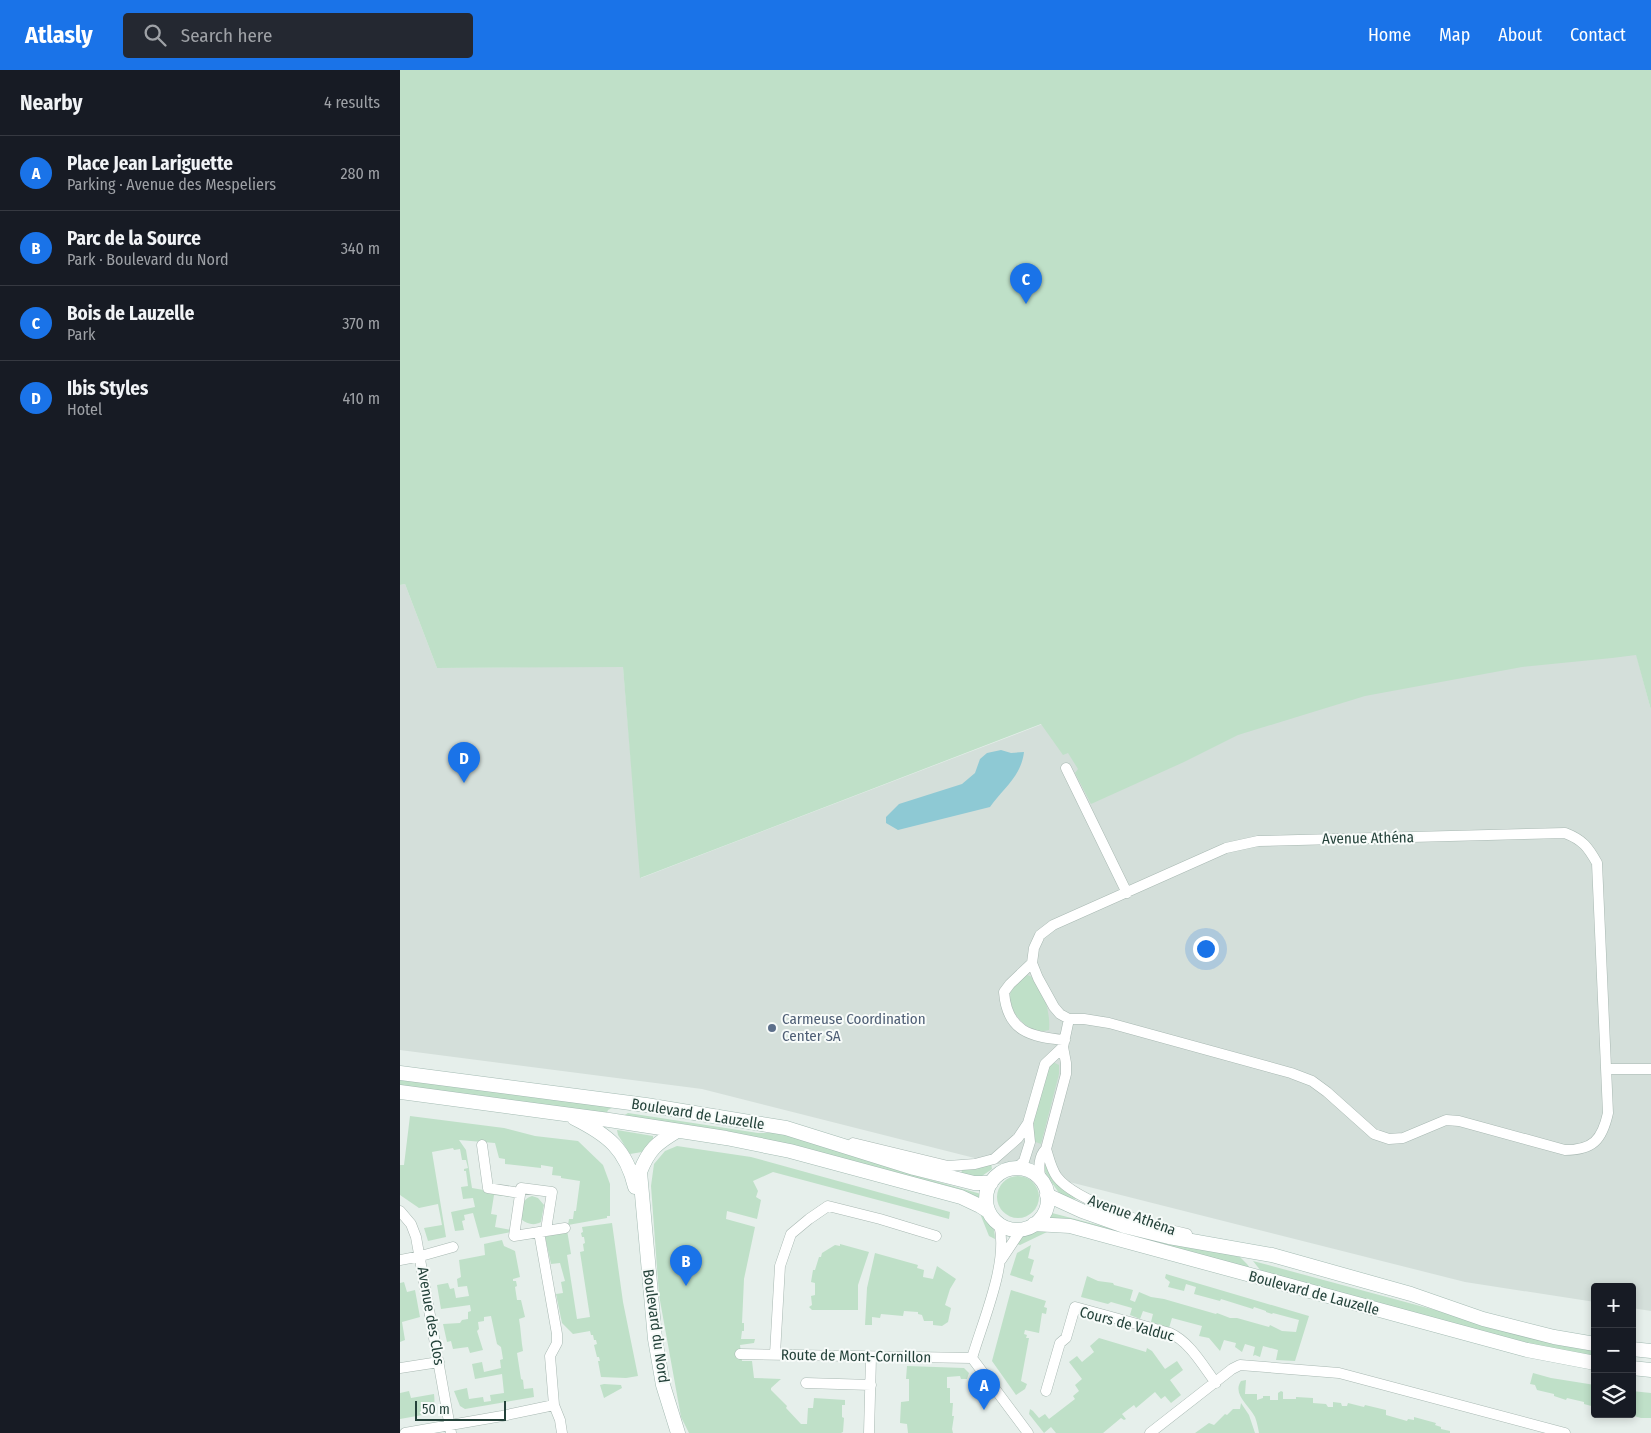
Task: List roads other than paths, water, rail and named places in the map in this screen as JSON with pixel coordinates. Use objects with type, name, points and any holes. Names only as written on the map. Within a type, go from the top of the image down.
[{"type":"main road","name":"Boulevard de Lauzelle","points":[[400,1073],[646,1106],[786,1128],[914,1168],[974,1182],[991,1183]]},
{"type":"main road","name":"Boulevard de Lauzelle","points":[[400,1092],[726,1138],[790,1151],[961,1197],[988,1211]]},
{"type":"main road","points":[[608,1139],[608,1120],[628,1111],[646,1106]]},
{"type":"main road","name":"Boulevard du Nord","points":[[567,1115],[586,1124],[619,1149],[629,1165],[643,1217]]},
{"type":"main road","name":"Boulevard du Nord","points":[[677,1131],[660,1141],[647,1155],[640,1172],[655,1339],[664,1385],[678,1433]]},
{"type":"main road","points":[[1018,1168],[1034,1173],[1040,1178],[1045,1186],[1047,1195],[1045,1212],[1034,1224],[1020,1230],[1009,1229],[992,1218],[985,1198],[997,1174],[1018,1168]]},
{"type":"main road","name":"Boulevard de Lauzelle","points":[[1047,1195],[1082,1211],[1124,1226],[1170,1237],[1272,1255],[1389,1288],[1483,1319],[1554,1337],[1591,1343]]},
{"type":"main road","name":"Boulevard de Lauzelle","points":[[1034,1224],[1070,1226],[1527,1350],[1591,1362]]},
{"type":"main road","points":[[1636,1349],[1651,1351]]},
{"type":"main road","points":[[1636,1368],[1651,1370]]},
{"type":"street","points":[[1066,768],[1127,893]]},
{"type":"street","name":"Avenue Athéna","points":[[1032,963],[1034,948],[1040,935],[1053,924],[1226,848],[1258,841],[1565,834],[1578,838],[1588,847],[1598,863],[1608,1113],[1604,1131],[1594,1142],[1580,1150],[1565,1150],[1459,1121],[1446,1120],[1403,1138],[1389,1139],[1374,1134],[1327,1092],[1312,1082],[1291,1073],[1110,1023],[1069,1019]]},
{"type":"street","points":[[1040,1178],[1039,1165],[1043,1151],[1046,1149],[1066,1074],[1064,1043],[1069,1019],[1060,1014],[1054,1007],[1032,963],[1004,992],[1007,1011],[1013,1021],[1025,1031],[1064,1043]]},
{"type":"street","points":[[821,1138],[836,1139],[948,1166],[975,1164],[994,1159],[1018,1138],[1028,1123],[1045,1064],[1064,1043]]},
{"type":"street","points":[[1606,1068],[1651,1069]]},
{"type":"street","points":[[1018,1168],[1024,1161],[1030,1142],[1028,1123]]},
{"type":"street","points":[[482,1145],[488,1188],[520,1193]]},
{"type":"street","name":"Avenue Athéna","points":[[1046,1149],[1056,1176],[1079,1195],[1152,1224],[1178,1232],[1226,1241],[1243,1249]]},
{"type":"street","points":[[562,1433],[560,1420],[554,1405],[550,1356],[557,1343],[557,1334],[542,1231],[552,1192],[520,1188],[514,1236],[542,1231],[565,1228]]},
{"type":"street","points":[[775,1354],[780,1266],[791,1234],[809,1219],[828,1206],[936,1236]]},
{"type":"street","name":"Avenue des Clos","points":[[400,1211],[411,1224],[421,1256],[450,1429]]},
{"type":"street","points":[[999,1224],[1001,1260]]},
{"type":"street","points":[[1020,1230],[1001,1260],[972,1358],[1028,1433]]},
{"type":"street","points":[[400,1260],[454,1246]]},
{"type":"street","name":"Cours de Valduc","points":[[1046,1391],[1060,1343],[1066,1338],[1075,1307],[1178,1336],[1216,1382]]},
{"type":"street","name":"Route de Mont-Cornillon","points":[[740,1354],[972,1358]]},
{"type":"street","points":[[869,1433],[871,1357]]},
{"type":"street","points":[[400,1368],[439,1362]]},
{"type":"street","points":[[1150,1433],[1232,1369],[1240,1365],[1339,1373],[1565,1433]]},
{"type":"street","points":[[806,1383],[871,1385]]},
{"type":"street","points":[[405,1433],[450,1429],[554,1405]]},
{"type":"water","points":[[1001,750],[1011,753],[1024,752],[1019,768],[1011,782],[990,807],[898,830],[886,823],[886,817],[899,804],[962,784],[975,773],[980,759],[987,753]]},
{"type":"place","name":"Bois de Lauzelle","points":[[1026,304]]},
{"type":"place","name":"Ibis Styles","points":[[464,783]]},
{"type":"place","name":"Carmeuse Coordination Center SA","points":[[772,1028]]},
{"type":"place","name":"Parc de la Source","points":[[686,1286]]},
{"type":"place","name":"Place Jean Lariguette","points":[[984,1410]]}]
